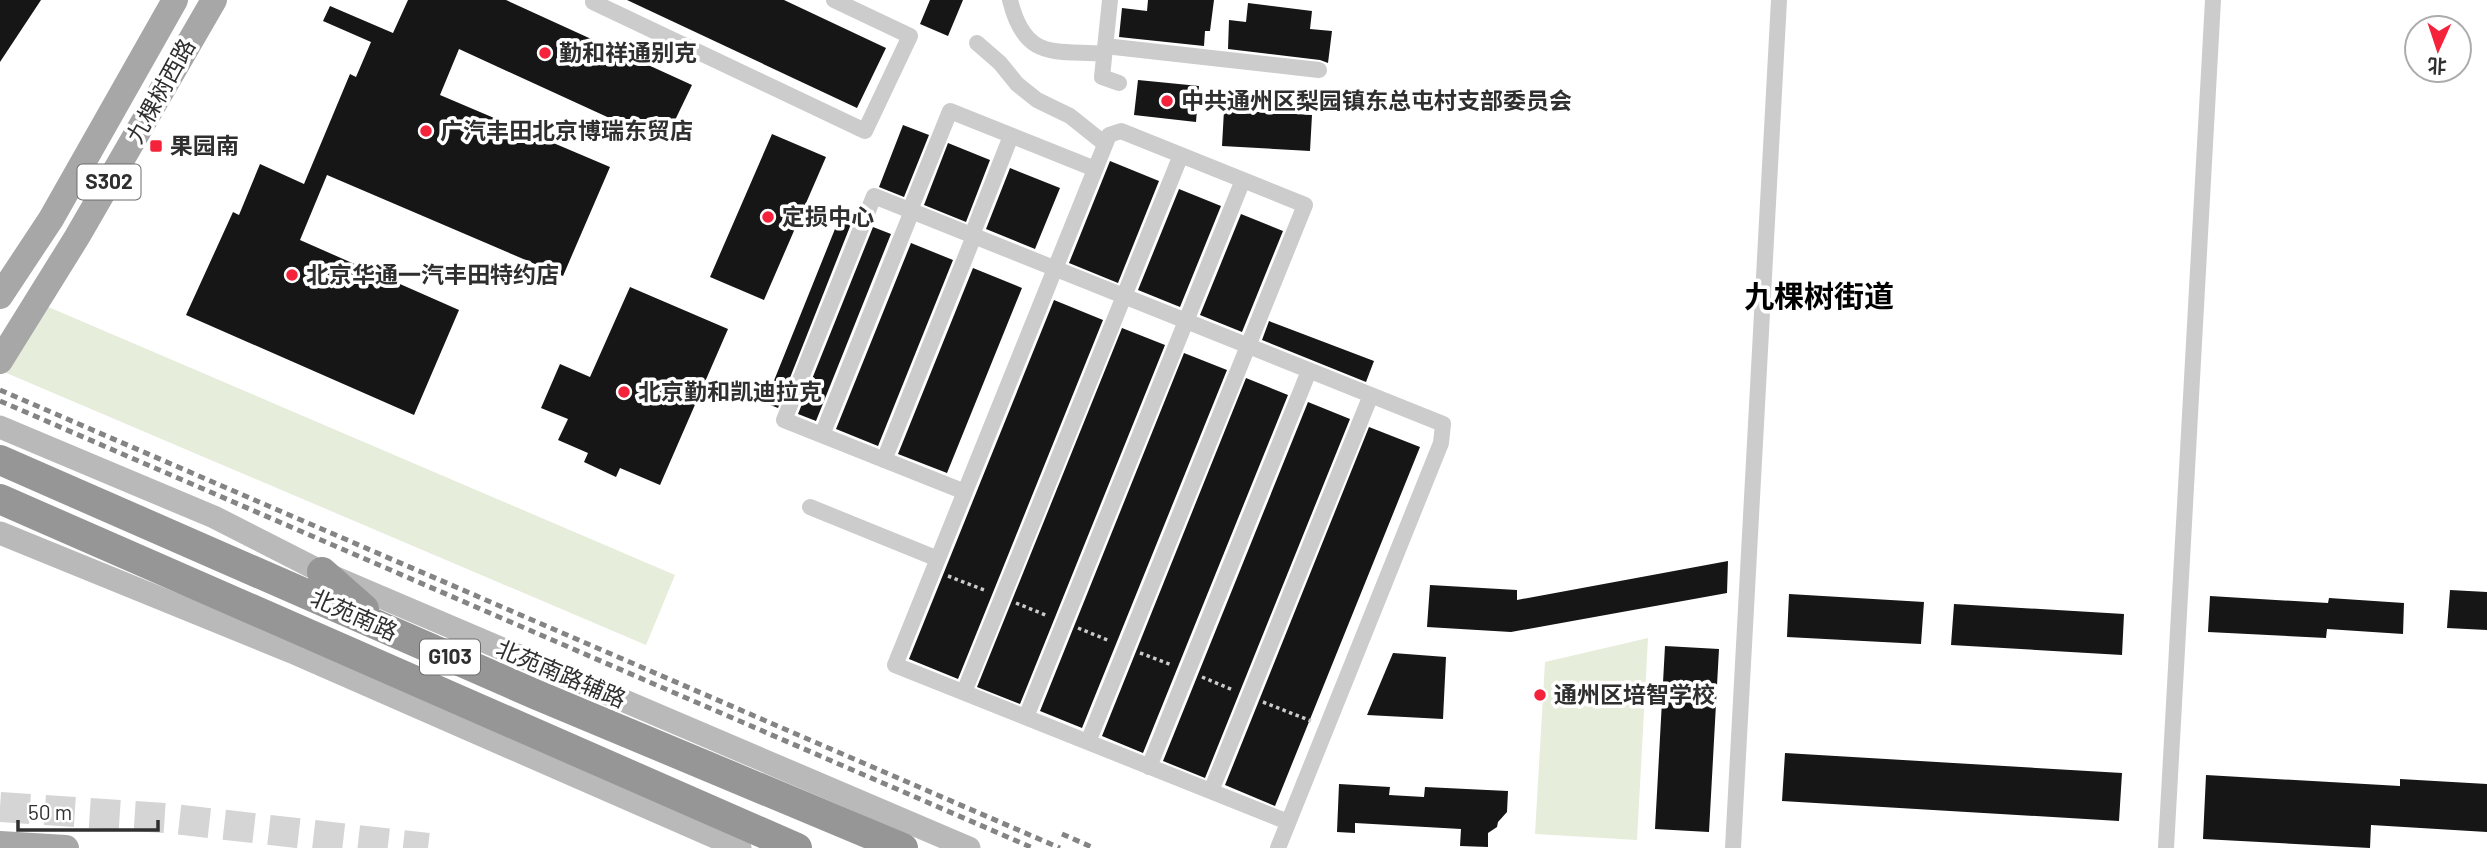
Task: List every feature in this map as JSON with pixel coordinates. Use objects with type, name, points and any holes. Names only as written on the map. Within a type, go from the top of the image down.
[{"type":"highway","name":"北苑南路","points":[[0,460],[388,630],[903,848]]},
{"type":"highway","name":"北苑南路","points":[[0,499],[797,848]]},
{"type":"highway","points":[[322,572],[388,630]]},
{"type":"main road","name":"九棵树西路","points":[[0,296],[51,219],[175,0]]},
{"type":"main road","name":"九棵树西路","points":[[0,361],[77,237],[214,0]]},
{"type":"main road","points":[[0,844],[66,848]]},
{"type":"street","points":[[594,0],[593,2],[865,131],[910,36],[863,7],[834,0]]},
{"type":"street","points":[[1010,0],[1016,23],[1023,34],[1051,53],[1105,50],[1319,70]]},
{"type":"street","points":[[1110,0],[1102,77],[1119,83]]},
{"type":"street","points":[[1733,848],[1779,0]]},
{"type":"street","points":[[2166,848],[2213,0]]},
{"type":"street","points":[[977,43],[1000,63],[1017,84],[1038,100],[1070,116],[1105,144]]},
{"type":"street","points":[[822,435],[950,111],[1095,169]]},
{"type":"street","points":[[1088,742],[1305,205],[1121,131],[1109,135],[1105,144],[895,664],[1149,767],[1288,822]]},
{"type":"street","points":[[884,460],[1012,136]]},
{"type":"street","points":[[964,692],[1181,155]]},
{"type":"street","points":[[1026,717],[1243,180]]},
{"type":"street","points":[[965,492],[784,420],[874,196],[1443,424],[1441,443],[1278,848]]},
{"type":"street","points":[[1149,767],[1309,371]]},
{"type":"street","points":[[1211,791],[1371,395]]},
{"type":"street","name":"北苑南路辅路","points":[[0,427],[214,517],[322,572],[970,848]]},
{"type":"street","points":[[810,507],[938,559]]},
{"type":"street","points":[[0,533],[292,652],[740,848]]},
{"type":"green space","points":[[46,306],[675,575],[646,645],[4,372]]},
{"type":"green space","points":[[1648,638],[1637,840],[1535,834],[1545,662]]},
{"type":"building","points":[[0,0],[41,0],[0,62]]},
{"type":"building","points":[[408,0],[506,0],[692,85],[664,143],[459,49],[440,95],[610,167],[563,276],[327,175],[300,240],[459,310],[414,415],[186,315],[233,212],[239,215],[260,164],[304,184],[350,74],[356,77],[371,42],[323,21],[330,6],[393,33]]},
{"type":"building","points":[[627,0],[784,0],[886,48],[857,108]]},
{"type":"building","points":[[930,0],[963,0],[948,36],[920,24]]},
{"type":"building","points":[[1148,0],[1214,0],[1210,31],[1205,31],[1204,46],[1119,37],[1122,8],[1147,11]]},
{"type":"building","points":[[1248,3],[1312,11],[1310,29],[1332,31],[1328,63],[1228,49],[1229,20],[1246,22]]},
{"type":"building","name":"中共通州区梨园镇东总屯村支部委员会","points":[[1138,80],[1199,86],[1196,122],[1134,115]]},
{"type":"building","points":[[1224,110],[1312,115],[1310,151],[1222,146]]},
{"type":"building","points":[[903,125],[929,135],[904,197],[879,187]]},
{"type":"building","name":"定损中心","points":[[772,134],[826,157],[764,300],[710,277]]},
{"type":"building","points":[[948,143],[990,160],[966,222],[924,205]]},
{"type":"building","points":[[1110,161],[1159,181],[1118,283],[1069,263]]},
{"type":"building","points":[[1010,168],[1060,188],[1035,249],[986,229]]},
{"type":"building","points":[[1179,189],[1221,206],[1180,307],[1138,290]]},
{"type":"building","points":[[841,214],[853,219],[778,408],[765,403]]},
{"type":"building","points":[[1241,214],[1283,231],[1242,332],[1200,315]]},
{"type":"building","points":[[873,227],[891,234],[816,421],[798,414]]},
{"type":"building","points":[[911,243],[953,260],[878,446],[836,429]]},
{"type":"building","points":[[973,268],[1022,288],[947,473],[898,454]]},
{"type":"building","name":"北京勤和凯迪拉克","points":[[630,287],[728,329],[660,485],[620,468],[616,477],[584,462],[588,453],[558,440],[568,419],[541,408],[560,364],[590,377]]},
{"type":"building","points":[[1054,300],[1103,320],[958,679],[909,659]]},
{"type":"building","points":[[1269,321],[1374,361],[1366,382],[1262,340]]},
{"type":"building","points":[[1122,328],[1165,345],[1020,704],[977,687]]},
{"type":"building","points":[[1184,353],[1227,370],[1082,728],[1040,711]]},
{"type":"building","points":[[1246,378],[1288,395],[1143,753],[1102,736]]},
{"type":"building","points":[[1308,402],[1350,419],[1205,778],[1163,761]]},
{"type":"building","points":[[1369,427],[1420,447],[1275,806],[1225,785]]},
{"type":"building","points":[[1728,561],[1727,593],[1511,632],[1427,627],[1430,585],[1517,590],[1517,600]]},
{"type":"building","points":[[2450,590],[2487,592],[2487,630],[2447,628]]},
{"type":"building","points":[[1789,594],[1924,602],[1921,644],[1787,637]]},
{"type":"building","points":[[2210,596],[2328,603],[2329,598],[2404,603],[2403,634],[2327,629],[2326,638],[2208,632]]},
{"type":"building","points":[[1954,604],[2124,614],[2122,655],[1951,645]]},
{"type":"building","points":[[1665,646],[1719,649],[1709,832],[1655,829]]},
{"type":"building","points":[[1393,653],[1446,657],[1443,719],[1367,715]]},
{"type":"building","points":[[1785,753],[2122,773],[2119,821],[1782,801]]},
{"type":"building","points":[[2206,775],[2400,786],[2400,779],[2487,784],[2487,832],[2371,825],[2370,848],[2203,839]]},
{"type":"building","points":[[1339,784],[1390,787],[1389,795],[1424,797],[1425,787],[1508,791],[1507,812],[1497,827],[1488,833],[1488,847],[1460,846],[1461,829],[1355,823],[1355,833],[1337,832]]},
{"type":"tunnel","points":[[0,807],[165,818],[428,848]]},
{"type":"railway","points":[[0,390],[1060,848]]},
{"type":"railway","points":[[0,401],[1033,848]]},
{"type":"railway","points":[[1062,834],[1094,848]]},
{"type":"place","name":"勤和祥通别克","points":[[545,53]]},
{"type":"place","name":"中共通州区梨园镇东总屯村支部委员会","points":[[1167,101]]},
{"type":"place","name":"广汽丰田北京博瑞东贸店","points":[[426,131]]},
{"type":"place","name":"果园南","points":[[156,146]]},
{"type":"place","name":"定损中心","points":[[768,217]]},
{"type":"place","name":"北京华通一汽丰田特约店","points":[[292,275]]},
{"type":"place","name":"北京勤和凯迪拉克","points":[[624,392]]},
{"type":"place","name":"通州区培智学校","points":[[1540,695]]},
{"type":"district","name":"九棵树街道","points":[[1819,297]]}]
